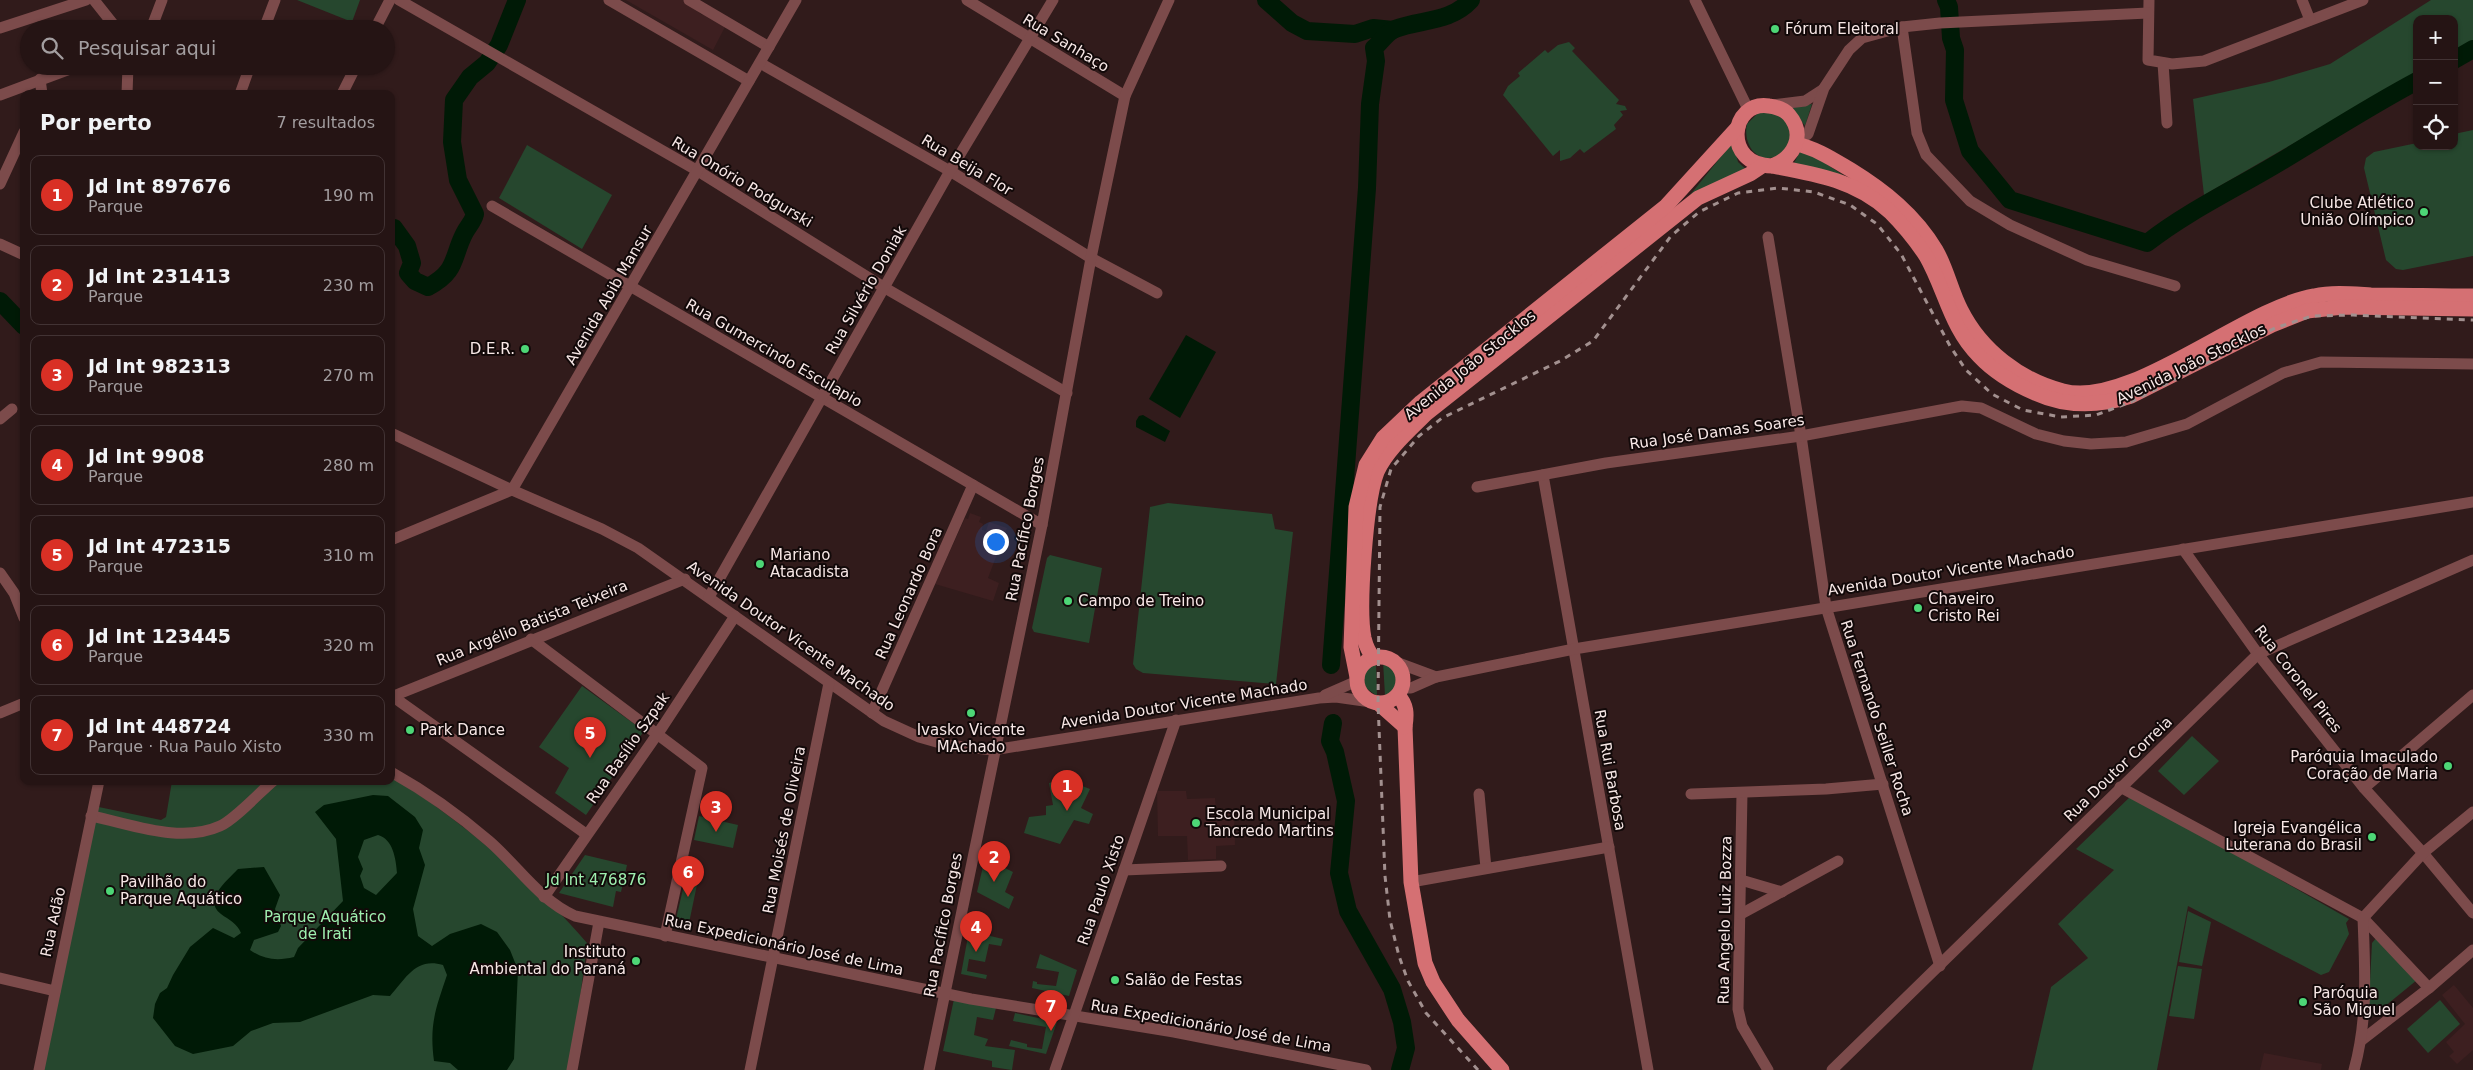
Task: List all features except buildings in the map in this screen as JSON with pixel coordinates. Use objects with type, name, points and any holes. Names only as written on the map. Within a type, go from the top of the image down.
[{"type":"main road","points":[[1750,110],[1766,105],[1778,107],[1793,120],[1797,129],[1797,143]]},
{"type":"main road","name":"Avenida João Stocklos","points":[[1357,679],[1351,647],[1356,507],[1366,465],[1383,438],[1421,402],[1666,206],[1738,127],[1750,110]]},
{"type":"main road","name":"Avenida João Stocklos","points":[[1738,127],[1739,147],[1744,156],[1752,162],[1835,179],[1877,201],[1913,238],[1926,257],[1955,321],[1978,356],[2014,384],[2061,402],[2109,403],[2131,396],[2272,325],[2307,311],[2343,307],[2473,309]]},
{"type":"main road","name":"Avenida João Stocklos","points":[[1374,658],[1367,648],[1362,625],[1369,509],[1377,472],[1396,445],[1426,414],[1698,198],[1790,156],[1797,143],[1808,146],[1854,172],[1900,204],[1936,251],[1961,311],[1984,344],[2002,362],[2020,373],[2046,386],[2065,392],[2087,393],[2114,388],[2277,308],[2315,296],[2473,296]]},
{"type":"main road","points":[[1405,727],[1360,692],[1357,679],[1364,663],[1374,658],[1386,658],[1393,661],[1402,673],[1400,692],[1406,709],[1405,727],[1411,882],[1421,946],[1433,982],[1458,1020],[1502,1070]]},
{"type":"main road","points":[[1374,702],[1392,700],[1400,692]]},
{"type":"street","points":[[25,20],[86,0]]},
{"type":"street","points":[[94,0],[110,20]]},
{"type":"street","points":[[154,20],[162,0]]},
{"type":"street","points":[[267,20],[275,0]]},
{"type":"street","points":[[380,20],[390,0]]},
{"type":"street","name":"Rua Onório Podgurski","points":[[400,0],[698,171],[885,288],[1066,393]]},
{"type":"street","points":[[609,0],[749,81]]},
{"type":"street","points":[[689,0],[769,47]]},
{"type":"street","name":"Avenida Abib Mansur","points":[[512,490],[796,0]]},
{"type":"street","name":"Rua Sanhaço","points":[[967,0],[1125,96]]},
{"type":"street","name":"Rua Silvério Doniak","points":[[709,597],[950,171],[1053,0]]},
{"type":"street","name":"Rua Pacífico Borges","points":[[929,1070],[1042,524],[1091,258],[1125,96],[1169,0]]},
{"type":"street","points":[[1695,0],[1750,110]]},
{"type":"street","points":[[2149,0],[2148,60],[2172,64],[2204,61],[2363,0]]},
{"type":"street","points":[[2302,0],[2310,20]]},
{"type":"street","points":[[1797,143],[1808,134],[1824,88],[1849,50],[1862,38],[1902,27],[1940,23],[1963,24],[2148,14]]},
{"type":"street","points":[[0,28],[20,21]]},
{"type":"street","points":[[1902,27],[1917,133],[1921,145],[1926,155],[1970,201],[2010,225],[2087,260],[2175,286]]},
{"type":"street","points":[[2163,63],[2167,123]]},
{"type":"street","name":"Rua Beija Flor","points":[[760,64],[950,171],[1091,258],[1157,293]]},
{"type":"street","points":[[0,95],[52,75]]},
{"type":"street","points":[[127,90],[128,75]]},
{"type":"street","points":[[241,90],[247,75]]},
{"type":"street","points":[[344,90],[352,75]]},
{"type":"street","points":[[40,79],[41,90]]},
{"type":"street","points":[[1766,105],[1805,101],[1824,88]]},
{"type":"street","points":[[0,184],[20,141]]},
{"type":"street","name":"Rua Gumercindo Esculapio","points":[[492,206],[1042,524]]},
{"type":"street","name":"Rua Fernando Seiller Rocha","points":[[1768,237],[1802,436],[1826,607],[1940,966]]},
{"type":"street","points":[[0,244],[20,253]]},
{"type":"street","name":"Rua José Damas Soares","points":[[1477,487],[1606,463],[1802,436],[1962,406],[1981,408],[2036,434],[2064,441],[2091,444],[2126,442],[2187,424],[2284,373],[2321,362],[2473,364]]},
{"type":"street","points":[[0,419],[12,409]]},
{"type":"street","name":"Avenida Doutor Vicente Machado","points":[[395,435],[512,490],[602,529],[638,548],[685,579],[884,721],[919,737],[946,745],[994,750],[1318,698],[1336,696],[1374,702]]},
{"type":"street","name":"Rua Rui Barbosa","points":[[1543,476],[1648,1070]]},
{"type":"street","name":"Rua Leonardo Bora","points":[[872,713],[973,485]]},
{"type":"street","points":[[395,538],[512,490]]},
{"type":"street","name":"Avenida Doutor Vicente Machado","points":[[1400,692],[1436,678],[1574,649],[2473,502]]},
{"type":"street","name":"Rua Coronel Pires","points":[[2183,549],[2258,654],[2364,788],[2423,853],[2473,913]]},
{"type":"street","name":"Rua Doutor Correia","points":[[1832,1070],[2258,654],[2473,560]]},
{"type":"street","points":[[0,574],[14,593],[20,608]]},
{"type":"street","name":"Rua Argélio Batista Teixeira","points":[[395,696],[531,639],[685,579]]},
{"type":"street","name":"Rua Basílio Szpak","points":[[544,896],[656,735],[735,616]]},
{"type":"street","points":[[531,639],[702,768],[665,936]]},
{"type":"street","points":[[1393,661],[1436,678]]},
{"type":"street","name":"Avenida Doutor Vicente Machado","points":[[1318,698],[1357,679]]},
{"type":"street","name":"Rua Moisés de Oliveira","points":[[750,1070],[829,683]]},
{"type":"street","points":[[2364,788],[2473,695]]},
{"type":"street","points":[[395,699],[586,834]]},
{"type":"street","points":[[0,713],[20,705]]},
{"type":"street","name":"Rua Paulo Xisto","points":[[1054,1070],[1176,720]]},
{"type":"street","name":"Rua Expedicionário José de Lima","points":[[395,774],[426,793],[489,841],[544,896],[559,909],[575,916],[773,959],[944,993],[1174,1032],[1366,1070]]},
{"type":"street","points":[[1691,794],[1826,789],[1883,784]]},
{"type":"street","name":"Rua Adão","points":[[39,1070],[98,785]]},
{"type":"street","points":[[91,816],[176,834],[197,833],[221,826],[268,785]]},
{"type":"street","points":[[2120,787],[2363,918],[2429,988]]},
{"type":"street","name":"Rua Angelo Luiz Bozza","points":[[1742,793],[1738,1009],[1742,1026],[1768,1070]]},
{"type":"street","points":[[1479,794],[1486,868]]},
{"type":"street","points":[[2354,1070],[2362,1040],[2366,976],[2363,918],[2423,853],[2473,812]]},
{"type":"street","points":[[1411,882],[1609,847]]},
{"type":"street","points":[[1741,914],[1838,861]]},
{"type":"street","points":[[1124,870],[1221,866]]},
{"type":"street","points":[[1741,880],[1782,892]]},
{"type":"street","points":[[572,1070],[599,922]]},
{"type":"street","points":[[2362,1040],[2429,988],[2473,950]]},
{"type":"street","points":[[0,978],[55,991]]},
{"type":"shaded area","points":[[626,0],[683,0],[702,15],[704,12],[726,25],[713,50]]},
{"type":"shaded area","points":[[1186,335],[1216,352],[1180,418],[1149,399]]},
{"type":"shaded area","points":[[1143,415],[1170,431],[1165,442],[1136,427],[1136,421],[1139,416]]},
{"type":"shaded area","points":[[970,513],[981,517],[979,522],[983,524],[982,530],[986,531],[989,522],[1007,528],[988,578],[999,583],[993,601],[935,584],[965,518],[968,519]]},
{"type":"shaded area","name":"Escola Municipal Tancredo Martins","points":[[1157,791],[1186,791],[1187,799],[1215,798],[1216,810],[1234,810],[1235,845],[1216,846],[1216,859],[1188,860],[1187,836],[1158,836]]},
{"type":"shaded area","points":[[373,795],[388,796],[415,817],[423,830],[419,848],[425,865],[413,909],[418,936],[432,946],[450,934],[481,924],[497,932],[510,950],[518,970],[514,1059],[507,1070],[458,1070],[450,1063],[434,1061],[432,1037],[434,1016],[447,975],[443,965],[434,963],[426,964],[412,971],[390,996],[373,995],[300,1022],[273,1023],[251,1031],[233,1046],[193,1054],[175,1046],[153,1018],[155,1004],[160,993],[167,988],[190,947],[213,928],[234,938],[241,933],[235,924],[221,914],[214,903],[215,897],[223,884],[238,869],[264,867],[280,895],[275,909],[281,926],[278,932],[254,940],[250,950],[266,958],[282,959],[294,957],[298,948],[343,901],[336,839],[315,812],[324,805]],"holes":[[[378,835],[383,837],[393,850],[397,873],[376,895],[364,888],[360,876],[363,869],[358,857],[364,840]]]},
{"type":"shaded area","points":[[2454,985],[2473,1008],[2473,1050],[2457,1064],[2449,1056],[2454,1052],[2446,1042],[2465,1024],[2442,995]]},
{"type":"shaded area","points":[[2264,1053],[2322,1064],[2321,1070],[2260,1070]]},
{"type":"green space","points":[[297,0],[360,0],[353,20],[347,20]]},
{"type":"green space","points":[[2431,0],[2473,0],[2473,40],[2458,49],[2458,15],[2413,15],[2413,74],[2204,195],[2193,99],[2269,82],[2330,64]]},
{"type":"green space","points":[[1569,42],[1575,48],[1572,51],[1619,100],[1616,104],[1625,106],[1627,110],[1620,111],[1623,115],[1614,125],[1616,129],[1584,153],[1580,149],[1570,158],[1560,161],[1560,150],[1553,156],[1503,95],[1508,86],[1520,76],[1518,73],[1545,50],[1548,53],[1558,45]]},
{"type":"green space","points":[[1812,104],[1805,126],[1792,108]]},
{"type":"green space","points":[[1774,111],[1792,126],[1788,148],[1775,157],[1761,157],[1756,154],[1749,143],[1746,131],[1747,124],[1758,113]]},
{"type":"green space","name":"Clube Atlético União Olímpico","points":[[2473,130],[2473,256],[2403,270],[2396,269],[2386,260],[2364,168],[2366,158],[2374,152],[2413,144],[2413,150],[2458,150],[2458,133]]},
{"type":"green space","points":[[1733,142],[1738,162],[1749,172],[1690,195]]},
{"type":"green space","points":[[527,145],[612,195],[582,249],[499,198]]},
{"type":"green space","points":[[1802,148],[1849,179],[1793,165]]},
{"type":"green space","points":[[1168,503],[1272,514],[1275,529],[1293,532],[1276,684],[1143,673],[1136,669],[1133,664],[1150,507]]},
{"type":"green space","name":"Campo de Treino","points":[[1050,555],[1102,568],[1089,643],[1034,632],[1032,628],[1047,558]]},
{"type":"green space","points":[[1383,661],[1394,668],[1398,678],[1395,688],[1385,696]]},
{"type":"green space","points":[[1376,663],[1377,696],[1366,688],[1363,678],[1367,667]]},
{"type":"green space","points":[[582,686],[644,731],[586,815],[555,793],[569,768],[539,747]]},
{"type":"green space","points":[[2192,736],[2219,761],[2184,795],[2158,771]]},
{"type":"green space","name":"Parque Aquático de Irati","points":[[395,779],[443,812],[495,853],[544,897],[587,943],[571,1070],[39,1070],[94,806],[161,820],[166,817],[171,785],[395,785]]},
{"type":"green space","points":[[1064,779],[1090,789],[1081,808],[1093,814],[1089,824],[1074,820],[1060,844],[1024,833],[1029,817],[1046,815],[1046,806],[1053,805],[1049,783]]},
{"type":"green space","points":[[2132,795],[2349,919],[2346,923],[2349,934],[2329,972],[2321,975],[2188,906],[2157,1070],[2032,1070],[2051,987],[2088,958],[2058,924],[2114,870],[2076,849]]},
{"type":"green space","points":[[699,816],[738,825],[733,848],[694,840]]},
{"type":"green space","name":"Jd Int 476876","points":[[585,855],[627,865],[621,892],[616,891],[613,907],[559,893]]},
{"type":"green space","points":[[985,858],[1013,872],[1005,892],[1014,897],[1009,909],[977,892]]},
{"type":"green space","points":[[687,872],[699,875],[689,923],[676,919]]},
{"type":"green space","points":[[2188,911],[2211,922],[2202,966],[2179,962]]},
{"type":"green space","points":[[969,931],[1003,939],[1001,946],[989,944],[985,962],[969,959],[967,971],[987,975],[986,979],[961,974]]},
{"type":"green space","points":[[2377,937],[2417,980],[2368,1020],[2372,943]]},
{"type":"green space","points":[[1040,954],[1077,970],[1069,996],[1032,988],[1033,981],[1037,982],[1037,984],[1056,986],[1059,972],[1036,968]]},
{"type":"green space","points":[[2178,966],[2202,969],[2194,1019],[2169,1016]]},
{"type":"green space","points":[[954,999],[996,1008],[993,1020],[977,1017],[974,1035],[988,1039],[985,1046],[1015,1050],[1012,1070],[992,1067],[992,1061],[943,1051]]},
{"type":"green space","points":[[2440,1000],[2460,1024],[2428,1053],[2407,1029]]},
{"type":"green space","points":[[1015,1013],[1057,1022],[1046,1054],[1009,1046],[1011,1040],[1027,1044],[1027,1047],[1042,1049],[1046,1027],[1013,1021]]},
{"type":"waterway","points":[[395,229],[407,246],[412,263],[408,273],[415,281],[428,287],[444,276],[449,270],[464,234],[475,214],[458,180],[452,142],[454,100],[470,77],[487,63],[499,45],[517,0]]},
{"type":"waterway","points":[[1266,0],[1292,23],[1307,31],[1355,34],[1373,28],[1393,30]]},
{"type":"waterway","points":[[1331,665],[1367,188],[1370,104],[1376,61],[1374,48],[1392,30],[1445,17],[1454,13],[1471,0]]},
{"type":"waterway","points":[[1946,0],[1949,7],[1951,38],[1955,50],[1954,100],[1970,151],[2010,200],[2147,243],[2195,210],[2413,83]]},
{"type":"waterway","points":[[2458,58],[2473,49]]},
{"type":"waterway","points":[[0,301],[20,322]]},
{"type":"waterway","points":[[1333,723],[1330,741],[1335,752],[1346,801],[1339,873],[1348,911],[1392,989],[1402,1022],[1406,1048],[1400,1070]]},
{"type":"railway","points":[[1478,1070],[1426,1013],[1408,981],[1399,956],[1390,920],[1385,876],[1378,703],[1380,507],[1391,469],[1419,436],[1442,418],[1560,361],[1593,341],[1671,236],[1699,212],[1738,193],[1778,188],[1814,192],[1850,205],[1877,224],[1901,254],[1950,346],[1966,370],[1992,394],[2023,410],[2061,417],[2096,415],[2131,402],[2275,328],[2312,316],[2353,315],[2473,320]]},
{"type":"place","name":"Fórum Eleitoral","points":[[1775,29]]},
{"type":"place","name":"Clube Atlético União Olímpico","points":[[2424,212]]},
{"type":"place","name":"D.E.R.","points":[[525,349]]},
{"type":"place","name":"Mariano Atacadista","points":[[760,564]]},
{"type":"place","name":"Campo de Treino","points":[[1068,601]]},
{"type":"place","name":"Chaveiro Cristo Rei","points":[[1918,608]]},
{"type":"place","name":"Ivasko Vicente MAchado","points":[[971,713]]},
{"type":"place","name":"Park Dance","points":[[410,730]]},
{"type":"place","name":"Jd Int 472315","points":[[590,758]]},
{"type":"place","name":"Paróquia Imaculado Coração de Maria","points":[[2448,766]]},
{"type":"place","name":"Jd Int 897676","points":[[1067,811]]},
{"type":"place","name":"Escola Municipal Tancredo Martins","points":[[1196,823]]},
{"type":"place","name":"Jd Int 982313","points":[[716,832]]},
{"type":"place","name":"Igreja Evangélica Luterana do Brasil","points":[[2372,837]]},
{"type":"place","name":"Jd Int 231413","points":[[994,882]]},
{"type":"place","name":"Pavilhão do Parque Aquático","points":[[110,891]]},
{"type":"place","name":"Jd Int 123445","points":[[688,897]]},
{"type":"place","name":"Jd Int 9908","points":[[976,952]]},
{"type":"place","name":"Instituto Ambiental do Paraná","points":[[636,961]]},
{"type":"place","name":"Salão de Festas","points":[[1115,980]]},
{"type":"place","name":"Paróquia São Miguel","points":[[2303,1002]]},
{"type":"place","name":"Jd Int 448724","points":[[1051,1031]]}]
